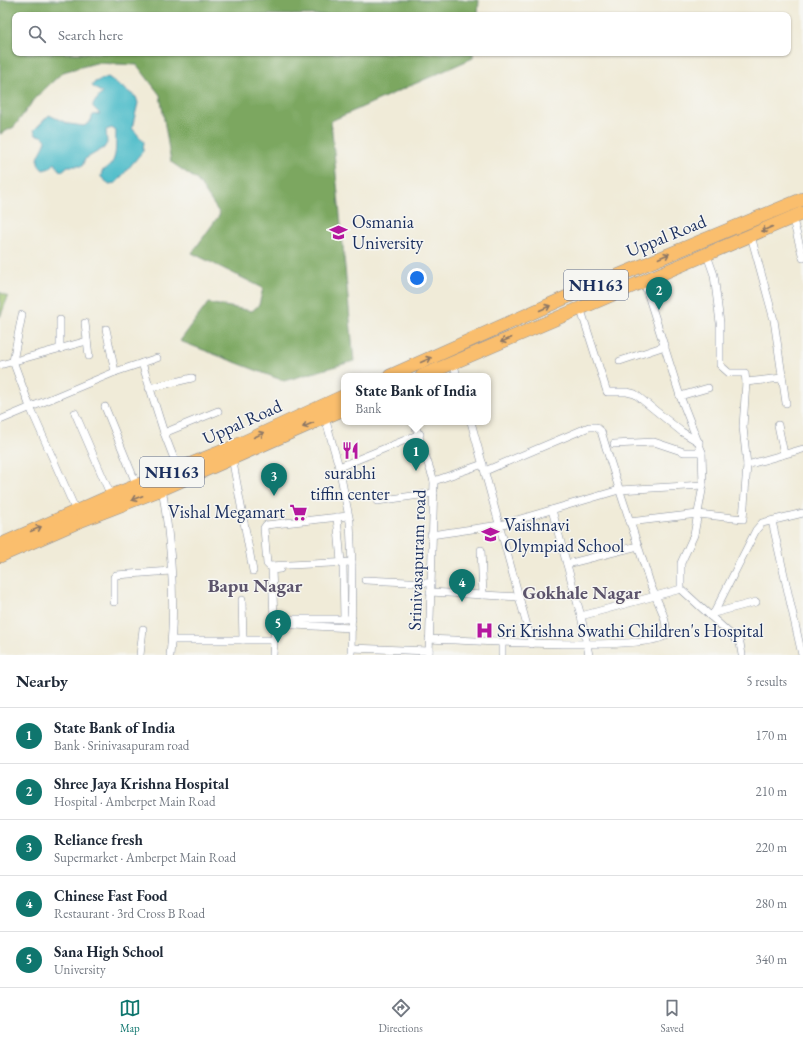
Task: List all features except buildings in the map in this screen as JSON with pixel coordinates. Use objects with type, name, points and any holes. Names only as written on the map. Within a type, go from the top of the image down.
[{"type":"highway","name":"Uppal Road","points":[[399,373],[576,293],[794,212],[803,199]]},
{"type":"highway","name":"NH163","points":[[429,373],[580,307],[644,282],[751,236],[794,212]]},
{"type":"highway","name":"Uppal Road","points":[[0,545],[111,496],[137,486],[160,483],[178,469],[323,412],[341,398]]},
{"type":"highway","name":"NH163","points":[[0,556],[80,521],[160,483],[232,457],[323,412],[341,409]]},
{"type":"street","points":[[794,212],[803,258]]},
{"type":"street","points":[[751,236],[774,320],[786,403]]},
{"type":"street","points":[[629,522],[698,514],[742,519],[747,465],[743,427],[746,382],[745,373],[729,373],[720,365],[720,323],[714,275],[707,255]]},
{"type":"street","points":[[644,282],[680,396],[702,452],[703,485],[694,535],[681,563],[681,589]]},
{"type":"street","points":[[580,307],[607,392],[630,393],[638,396],[664,418],[699,442]]},
{"type":"street","points":[[22,315],[13,361],[30,407],[76,511]]},
{"type":"street","points":[[60,320],[60,349]]},
{"type":"street","points":[[85,323],[89,356]]},
{"type":"street","points":[[106,329],[115,372]]},
{"type":"street","points":[[0,365],[87,341]]},
{"type":"street","points":[[620,362],[664,346]]},
{"type":"street","points":[[0,420],[115,372],[157,358]]},
{"type":"street","points":[[453,362],[457,373]]},
{"type":"street","points":[[142,363],[164,433],[178,469]]},
{"type":"street","points":[[150,388],[192,378]]},
{"type":"street","points":[[746,382],[782,378]]},
{"type":"street","points":[[680,396],[708,388]]},
{"type":"street","points":[[105,408],[137,486]]},
{"type":"street","points":[[164,433],[218,411]]},
{"type":"street","points":[[323,412],[339,467],[348,516],[352,564],[352,651],[429,653]]},
{"type":"street","points":[[75,413],[111,496]]},
{"type":"street","name":"Srinivasapuram road","points":[[416,425],[420,434],[434,481],[431,535],[429,653]]},
{"type":"street","points":[[472,425],[532,644]]},
{"type":"street","points":[[778,426],[784,454]]},
{"type":"street","points":[[429,638],[532,644],[587,644],[650,641],[663,638],[666,635],[667,627],[665,616],[655,596],[629,522],[602,431],[596,427],[589,427],[484,468],[434,481]]},
{"type":"street","points":[[339,467],[420,434]]},
{"type":"street","points":[[614,444],[656,442],[684,452],[702,452]]},
{"type":"street","points":[[747,465],[803,450]]},
{"type":"street","points":[[232,457],[253,571]]},
{"type":"street","points":[[160,483],[171,571],[172,640],[170,655]]},
{"type":"street","points":[[431,535],[500,525],[619,490],[703,485]]},
{"type":"street","points":[[376,500],[434,493]]},
{"type":"street","points":[[552,510],[581,616],[589,655]]},
{"type":"street","points":[[712,615],[756,530],[762,523],[803,513]]},
{"type":"street","points":[[348,516],[266,525],[264,528],[267,564],[269,566],[352,564]]},
{"type":"street","points":[[337,517],[342,564],[344,619]]},
{"type":"street","points":[[772,521],[802,655]]},
{"type":"street","points":[[567,564],[638,546]]},
{"type":"street","points":[[481,550],[483,595]]},
{"type":"street","points":[[342,564],[272,570],[274,619],[352,619]]},
{"type":"street","points":[[114,602],[114,577],[116,575],[171,571]]},
{"type":"street","points":[[365,580],[430,582]]},
{"type":"street","points":[[581,616],[681,589]]},
{"type":"street","points":[[681,589],[712,615],[740,643],[742,655]]},
{"type":"street","points":[[430,592],[520,596]]},
{"type":"street","points":[[242,600],[243,640]]},
{"type":"street","points":[[712,615],[756,602]]},
{"type":"street","points":[[273,655],[275,624],[352,628]]},
{"type":"street","points":[[140,655],[143,629]]},
{"type":"street","points":[[172,640],[269,640]]},
{"type":"street","points":[[502,642],[502,655]]},
{"type":"green space","points":[[0,0],[479,0],[478,12],[12,12],[12,56],[473,56],[473,58],[331,121],[354,361],[284,381],[180,341],[208,303],[252,311],[259,305],[263,288],[192,253],[220,214],[197,180],[171,162],[160,95],[137,65],[96,63],[63,72],[36,97],[14,127],[0,134]]},
{"type":"green space","points":[[0,292],[8,297],[0,317]]},
{"type":"water","points":[[108,77],[136,97],[138,103],[132,128],[144,142],[143,151],[116,183],[109,184],[101,177],[102,171],[111,164],[114,159],[116,149],[116,131],[112,128],[106,130],[107,143],[104,148],[85,159],[82,166],[68,166],[62,171],[59,170],[55,163],[50,168],[43,170],[38,163],[38,159],[46,140],[42,136],[36,135],[34,130],[49,115],[69,124],[84,126],[90,122],[93,115],[100,114],[93,107],[93,104],[102,93],[92,86],[95,82]]},
{"type":"place","name":"Osmania University","points":[[339,232]]},
{"type":"place","name":"Shree Jaya Krishna Hospital","points":[[659,310]]},
{"type":"place","name":"surabhi tiffin center","points":[[350,451]]},
{"type":"place","name":"State Bank of India","points":[[416,471]]},
{"type":"place","name":"Reliance fresh","points":[[274,496]]},
{"type":"place","name":"Vishal Megamart","points":[[298,512]]},
{"type":"place","name":"Vaishnavi Olympiad School","points":[[491,535]]},
{"type":"place","name":"Chinese Fast Food","points":[[462,602]]},
{"type":"place","name":"Sri Krishna Swathi Children's Hospital","points":[[484,631]]},
{"type":"place","name":"Sana High School","points":[[278,643]]},
{"type":"district","name":"Bapu Nagar","points":[[255,585]]},
{"type":"district","name":"Gokhale Nagar","points":[[582,592]]}]
